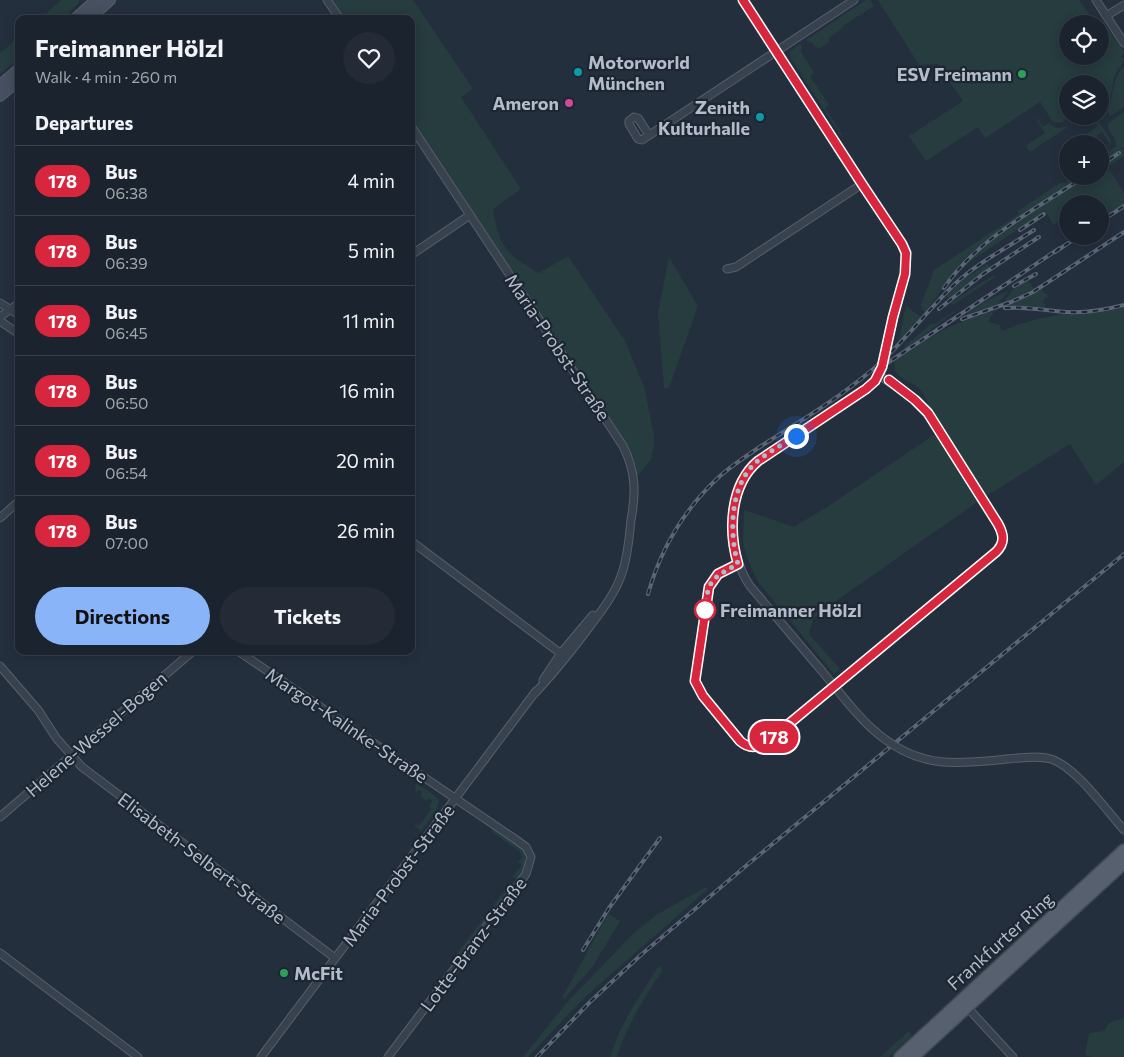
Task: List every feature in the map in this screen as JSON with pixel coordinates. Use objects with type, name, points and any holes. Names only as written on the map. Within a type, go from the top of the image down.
[{"type":"main road","points":[[91,8],[110,0]]},
{"type":"main road","points":[[0,86],[15,73]]},
{"type":"main road","points":[[0,96],[15,83]]},
{"type":"main road","name":"Frankfurter Ring","points":[[913,1057],[964,1003],[1124,850]]},
{"type":"main road","name":"Frankfurter Ring","points":[[900,1057],[1124,863]]},
{"type":"street","points":[[327,0],[337,15]]},
{"type":"street","points":[[743,0],[902,244],[906,258],[905,274],[893,317],[884,362],[879,375],[866,389],[764,456],[746,474],[738,490],[734,506],[734,540],[738,564],[750,586],[871,729],[887,742],[911,754],[932,760],[954,763],[1045,758],[1066,766],[1124,830]]},
{"type":"street","points":[[649,135],[638,118],[634,117],[629,121],[638,139],[642,140],[854,0]]},
{"type":"street","points":[[1096,0],[1105,15]]},
{"type":"street","points":[[1108,15],[1124,5],[1121,0]]},
{"type":"street","points":[[1109,20],[1124,43]]},
{"type":"street","name":"Maria-Probst-Straße","points":[[261,1057],[535,693],[605,606],[616,588],[627,554],[635,486],[631,462],[618,438],[415,132]]},
{"type":"street","points":[[727,269],[736,267],[862,184]]},
{"type":"street","points":[[415,252],[470,215]]},
{"type":"street","points":[[0,303],[15,312]]},
{"type":"street","points":[[15,305],[0,319],[15,331]]},
{"type":"street","points":[[738,564],[718,574],[709,587],[695,681],[703,696],[740,741],[747,746],[756,747],[767,742],[1000,548],[1003,539],[998,524],[928,413],[915,400],[879,375]]},
{"type":"street","points":[[0,518],[15,505]]},
{"type":"street","points":[[415,544],[564,655]]},
{"type":"street","name":"Helene-Wessel-Bogen","points":[[0,817],[188,655]]},
{"type":"street","name":"Margot-Kalinke-Straße","points":[[244,655],[456,799]]},
{"type":"street","name":"Elisabeth-Selbert-Straße","points":[[0,666],[38,710],[71,756],[97,779],[335,958]]},
{"type":"street","name":"Lotte-Branz-Straße","points":[[388,1057],[519,884],[529,868],[531,857],[526,847],[456,799]]},
{"type":"street","points":[[0,953],[138,1057]]},
{"type":"street","points":[[964,1003],[1013,1057]]},
{"type":"green space","points":[[61,0],[79,0],[79,3],[67,15],[44,15]]},
{"type":"green space","points":[[333,0],[413,0],[473,89],[461,97],[521,189],[493,209],[498,233],[506,248],[518,260],[539,273],[568,256],[625,341],[645,389],[654,437],[651,459],[638,476],[634,461],[621,435],[415,125],[415,15],[342,15]]},
{"type":"green space","points":[[866,0],[870,0],[874,6],[844,25],[829,38],[829,42],[818,49],[806,40]]},
{"type":"green space","name":"ESV Freimann","points":[[878,0],[1079,0],[1090,15],[1059,15],[1059,65],[1109,65],[1109,30],[1124,52],[1121,56],[1124,60],[1113,80],[1109,101],[1109,75],[1059,75],[1059,123],[1053,122],[1040,102],[985,138],[978,127],[926,161],[909,136],[963,101],[937,64],[919,65]]},
{"type":"green space","points":[[15,40],[15,61],[0,74],[0,53]]},
{"type":"green space","points":[[800,44],[802,46],[801,52],[814,72],[810,76],[829,105],[825,108],[842,134],[841,136],[790,57],[790,51]]},
{"type":"green space","points":[[1124,66],[1124,107],[1110,116],[1109,105],[1120,70]]},
{"type":"green space","points":[[1124,112],[1124,147],[1120,149],[1124,150],[1124,156],[1109,166],[1109,151],[1116,146],[1116,143],[1109,129],[1109,122]]},
{"type":"green space","points":[[1037,118],[1043,127],[1049,123],[1057,128],[1069,126],[1030,152],[1026,146],[1045,133]]},
{"type":"green space","points":[[1101,125],[1108,135],[1104,135],[1102,132],[1098,135],[1087,135],[1086,134]]},
{"type":"green space","points":[[1109,169],[1124,193],[1124,205],[1109,215],[1109,195],[1059,195],[1059,221],[1054,225],[1045,211],[955,274],[979,250],[1001,234],[999,232],[974,250],[960,264],[925,313],[921,304],[934,270],[1019,214],[1018,211],[1059,184],[1109,185]]},
{"type":"green space","points":[[669,257],[698,306],[669,388],[664,388],[658,313]]},
{"type":"green space","points":[[987,264],[990,268],[948,300],[947,295],[964,279]]},
{"type":"green space","points":[[994,275],[995,277],[953,305],[950,303]]},
{"type":"green space","points":[[1001,280],[955,311],[906,349],[904,347],[931,324],[935,324]]},
{"type":"green space","points":[[1029,281],[1034,289],[1003,303],[1014,288]]},
{"type":"green space","points":[[1041,289],[1049,297],[1045,298],[1043,302],[1046,305],[1044,307],[1006,306]]},
{"type":"green space","points":[[1008,291],[998,304],[965,315],[984,302]]},
{"type":"green space","points":[[906,306],[921,317],[898,343]]},
{"type":"green space","points":[[1124,307],[1124,462],[1096,485],[1070,444],[983,498],[836,601],[813,619],[809,634],[840,669],[834,674],[758,582],[747,558],[743,542],[744,510],[794,527],[938,432],[931,410],[923,394],[917,387],[899,376],[896,372],[895,360],[941,331],[965,320],[994,311],[988,322],[1000,325],[1002,331],[1019,324],[1046,317],[1099,312]]},
{"type":"green space","points":[[416,783],[434,795],[439,801],[435,813],[421,831],[415,824],[419,826],[431,809],[429,807],[432,800],[429,798],[426,801],[420,796],[422,792],[419,790],[416,793]]},
{"type":"green space","points":[[494,827],[516,843],[525,854],[526,862],[519,880],[512,877],[522,865],[518,862],[522,857],[520,852],[491,831]]},
{"type":"green space","points":[[511,882],[515,885],[458,959],[455,956]]},
{"type":"green space","points":[[706,887],[708,889],[584,998],[528,1057],[523,1057],[569,1000],[636,931],[658,914]]},
{"type":"green space","points":[[608,914],[620,921],[593,966],[564,999],[562,998]]},
{"type":"green space","points":[[659,966],[663,970],[637,1012],[617,1057],[610,1057],[625,1021]]},
{"type":"green space","points":[[1124,1018],[1124,1057],[1092,1057],[1085,1055],[1089,1033],[1104,1031],[1109,1023]]},
{"type":"green space","points":[[909,1031],[912,1035],[889,1057],[880,1057]]},
{"type":"railway","points":[[1109,160],[1119,153]]},
{"type":"railway","points":[[944,288],[973,254],[990,240],[1027,213],[1071,185]]},
{"type":"railway","points":[[1109,216],[1124,206]]},
{"type":"railway","points":[[1020,230],[1044,214]]},
{"type":"railway","points":[[648,594],[667,545],[685,515],[707,488],[744,458],[860,380],[883,360],[965,275],[1034,230]]},
{"type":"railway","points":[[962,319],[1011,302],[1033,292],[1124,232]]},
{"type":"railway","points":[[939,309],[983,274],[1039,237]]},
{"type":"railway","points":[[1055,252],[1066,245]]},
{"type":"railway","points":[[883,366],[1060,248]]},
{"type":"railway","points":[[1014,286],[1036,274]]},
{"type":"railway","points":[[1005,308],[1081,312],[1103,310],[1124,305]]},
{"type":"railway","points":[[537,1057],[590,1002],[642,954],[1124,554]]},
{"type":"railway","points":[[583,950],[609,908],[660,838]]},
{"type":"bus line","name":"178","points":[[743,0],[902,244],[906,253],[905,274],[881,371],[877,378],[866,389],[754,464],[746,474],[738,490],[734,506],[733,529],[734,548],[738,564],[718,574],[709,587],[695,681],[697,688],[703,696],[740,741],[747,746],[756,747],[767,742],[996,552],[1002,543],[1003,534],[998,524],[928,413],[915,400],[889,380]]},
{"type":"place","name":"Motorworld München","points":[[578,72]]},
{"type":"place","name":"ESV Freimann","points":[[1022,74]]},
{"type":"place","name":"Ameron","points":[[569,103]]},
{"type":"place","name":"Zenith Kulturhalle","points":[[760,117]]},
{"type":"place","name":"Freimanner Hölzl","points":[[705,610]]},
{"type":"place","name":"McFit","points":[[284,973]]},
{"type":"route","points":[[705,610],[711,582],[718,574],[738,564],[734,548],[733,529],[734,506],[740,485],[754,464],[796,436]]}]
